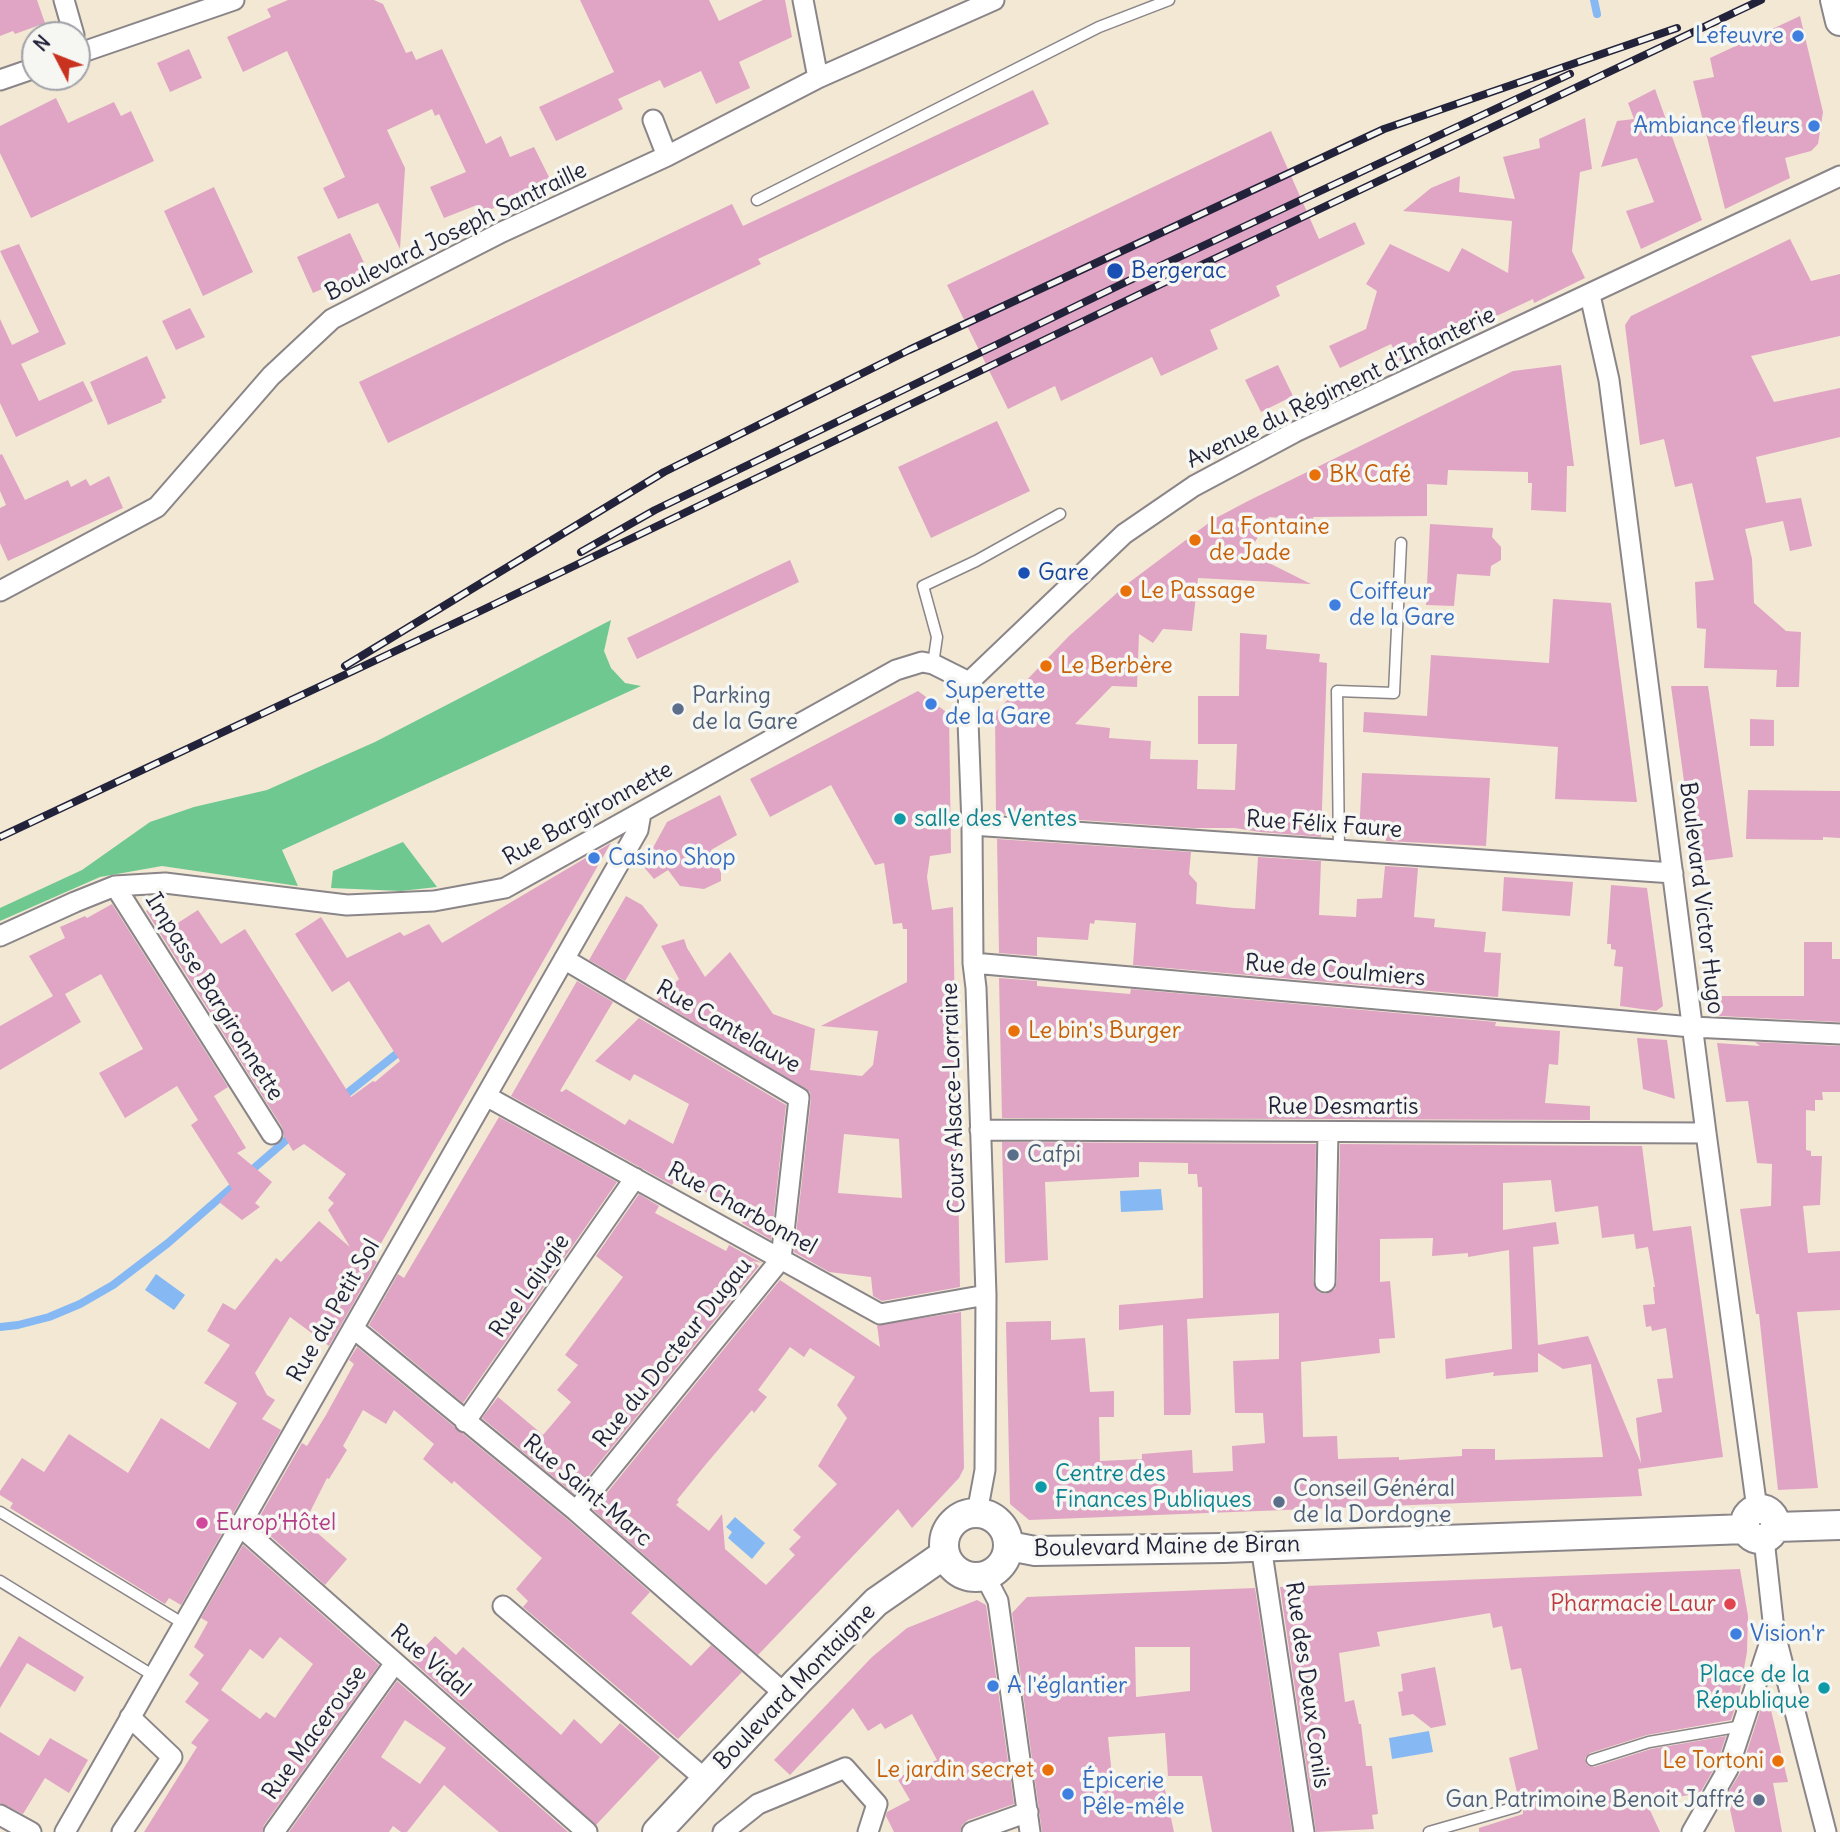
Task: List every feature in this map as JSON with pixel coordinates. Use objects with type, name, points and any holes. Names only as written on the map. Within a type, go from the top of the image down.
[{"type":"main road","points":[[1835,0],[1840,21]]},
{"type":"main road","points":[[977,1513],[996,1520],[1008,1536],[1009,1546],[1002,1565],[985,1576],[975,1578],[956,1571],[945,1554],[946,1534],[951,1525],[967,1514],[977,1513]]},
{"type":"main road","name":"Boulevard Maine de Biran","points":[[1009,1546],[1035,1551],[1261,1546],[1840,1525]]},
{"type":"main road","name":"Boulevard Montaigne","points":[[657,1832],[876,1601],[945,1554]]},
{"type":"street","points":[[64,0],[70,21]]},
{"type":"street","points":[[91,42],[234,0]]},
{"type":"street","points":[[803,0],[818,78]]},
{"type":"street","name":"Boulevard Joseph Santraille","points":[[0,591],[157,508],[271,376],[332,319],[502,232],[667,156],[818,78],[994,0]]},
{"type":"street","points":[[0,80],[21,73]]},
{"type":"street","points":[[653,120],[667,156]]},
{"type":"street","name":"Avenue du Régiment d'Infanterie","points":[[969,682],[1124,534],[1194,486],[1295,432],[1840,176]]},
{"type":"street","name":"Boulevard Victor Hugo","points":[[1590,295],[1609,380],[1692,1027],[1774,1630],[1826,1832]]},
{"type":"street","name":"Rue Bargironnette","points":[[0,936],[115,886],[165,883],[347,905],[434,901],[505,888],[896,670],[922,663],[933,664]]},
{"type":"street","points":[[933,664],[969,682]]},
{"type":"street","name":"Cours Alsace-Lorraine","points":[[969,682],[973,963],[986,1294],[985,1470],[977,1513]]},
{"type":"street","name":"Rue du Petit Sol","points":[[65,1832],[638,830],[641,813]]},
{"type":"street","name":"Rue Félix Faure","points":[[972,825],[1673,873]]},
{"type":"street","name":"Impasse Bargironnette","points":[[115,886],[272,1134]]},
{"type":"street","name":"Rue Cantelauve","points":[[564,959],[799,1098],[781,1259]]},
{"type":"street","name":"Rue de Coulmiers","points":[[973,963],[1692,1027],[1840,1034]]},
{"type":"street","name":"Rue Charbonnel","points":[[486,1096],[880,1314],[986,1294]]},
{"type":"street","name":"Rue Desmartis","points":[[980,1130],[1706,1133]]},
{"type":"street","points":[[1325,1282],[1328,1132]]},
{"type":"street","name":"Rue Lajugie","points":[[465,1422],[635,1178]]},
{"type":"street","name":"Rue du Docteur Dugau","points":[[576,1511],[781,1259]]},
{"type":"street","name":"Rue Saint-Marc","points":[[353,1328],[576,1511],[786,1695]]},
{"type":"street","name":"Rue Vidal","points":[[240,1526],[587,1832]]},
{"type":"street","name":"Rue des Deux Conils","points":[[1261,1546],[1304,1832]]},
{"type":"street","points":[[985,1576],[999,1601],[1030,1832]]},
{"type":"street","points":[[503,1606],[705,1779]]},
{"type":"street","points":[[1692,1832],[1728,1769],[1774,1630]]},
{"type":"street","name":"Rue Macerouse","points":[[274,1832],[395,1663]]},
{"type":"street","points":[[122,1832],[172,1756],[130,1717]]},
{"type":"street","points":[[723,1832],[758,1804],[845,1768],[877,1804],[868,1832]]},
{"type":"street","points":[[972,1832],[1028,1812]]},
{"type":"lane","points":[[757,200],[1099,27],[1169,0]]},
{"type":"lane","points":[[933,664],[937,637],[923,586],[976,561],[1060,514]]},
{"type":"lane","points":[[1339,850],[1337,691],[1394,693],[1401,543]]},
{"type":"lane","points":[[0,1512],[184,1624]]},
{"type":"lane","points":[[0,1581],[154,1676]]},
{"type":"lane","points":[[1592,1760],[1648,1742],[1742,1726]]},
{"type":"lane","points":[[1429,1832],[1516,1807]]},
{"type":"green space","points":[[611,620],[604,651],[611,668],[625,683],[641,686],[282,850],[298,886],[162,866],[100,877],[0,921],[0,908],[82,870],[150,822],[194,807],[267,790],[375,742]]},
{"type":"green space","points":[[403,842],[437,887],[401,891],[331,888],[333,871]]},
{"type":"water","points":[[1161,1189],[1163,1210],[1121,1212],[1120,1191]]},
{"type":"water","points":[[156,1274],[185,1295],[174,1310],[145,1290]]},
{"type":"water","points":[[735,1517],[765,1543],[752,1559],[728,1538],[732,1532],[726,1527]]},
{"type":"water","points":[[1429,1731],[1433,1752],[1392,1759],[1389,1738]]},
{"type":"building","points":[[0,0],[37,0],[44,21],[21,21],[21,32],[15,34],[13,31],[0,36]]},
{"type":"building","points":[[288,0],[374,0],[383,4],[406,53],[412,51],[416,60],[442,49],[486,144],[501,136],[510,157],[534,147],[551,181],[481,214],[477,205],[444,218],[430,187],[466,172],[439,114],[435,116],[432,109],[387,130],[405,168],[400,249],[378,203],[338,219],[323,188],[345,177],[287,51],[243,72],[227,37],[271,17],[267,9]]},
{"type":"building","points":[[580,0],[709,0],[719,21],[763,0],[785,0],[792,37],[739,62],[750,88],[716,104],[701,71],[664,88],[660,80],[618,99],[623,109],[556,141],[539,107],[614,72]]},
{"type":"building","points":[[1800,16],[1823,112],[1818,144],[1811,151],[1785,158],[1790,178],[1725,209],[1693,81],[1714,77],[1710,58]]},
{"type":"building","points":[[189,49],[202,78],[170,92],[157,63]]},
{"type":"building","points":[[1655,89],[1702,220],[1641,249],[1626,211],[1654,202],[1637,158],[1601,167],[1617,121],[1634,119],[1628,103]]},
{"type":"building","points":[[1033,90],[1049,124],[758,259],[761,264],[388,443],[359,382],[732,204],[743,226]]},
{"type":"building","points":[[56,98],[68,123],[114,102],[121,116],[131,111],[154,161],[31,218],[0,153],[0,126]]},
{"type":"building","points":[[1585,118],[1592,169],[1580,172],[1572,251],[1585,278],[1534,303],[1533,299],[1400,361],[1391,344],[1340,368],[1329,346],[1366,329],[1377,291],[1366,284],[1390,244],[1449,272],[1462,248],[1508,273],[1512,221],[1403,211],[1431,188],[1460,176],[1459,192],[1515,199],[1503,157],[1540,148],[1539,139]]},
{"type":"building","points":[[1271,131],[1319,239],[1355,222],[1365,244],[1276,286],[1280,296],[1210,330],[1218,349],[1161,376],[1152,357],[1061,401],[1055,386],[1008,409],[947,285]]},
{"type":"building","points":[[214,187],[253,272],[203,296],[164,211]]},
{"type":"building","points":[[350,233],[367,269],[313,293],[297,257]]},
{"type":"building","points":[[1790,239],[1811,281],[1840,274],[1840,336],[1751,356],[1774,402],[1840,388],[1840,437],[1756,457],[1766,503],[1801,498],[1812,546],[1790,551],[1783,521],[1745,529],[1752,559],[1754,603],[1786,631],[1801,632],[1799,687],[1776,687],[1777,670],[1704,668],[1706,629],[1697,628],[1695,582],[1714,580],[1692,483],[1675,487],[1664,439],[1640,445],[1625,325],[1631,316]]},
{"type":"building","points":[[19,244],[66,344],[21,364],[39,401],[83,381],[93,401],[16,437],[0,403],[0,319],[12,345],[39,332],[0,251]]},
{"type":"building","points":[[190,308],[205,337],[176,350],[162,321]]},
{"type":"building","points":[[147,356],[166,398],[108,425],[90,382]]},
{"type":"building","points":[[1278,365],[1293,396],[1261,412],[1245,380]]},
{"type":"building","points":[[1561,365],[1574,466],[1567,466],[1566,512],[1531,510],[1532,483],[1528,483],[1528,472],[1448,470],[1447,485],[1427,484],[1427,516],[1313,517],[1314,520],[1269,517],[1249,553],[1311,584],[1198,578],[1192,631],[1163,629],[1153,643],[1139,634],[1137,687],[1112,686],[1075,724],[1110,728],[1109,738],[1151,741],[1150,759],[1198,760],[1197,789],[1235,790],[1237,744],[1198,744],[1198,696],[1239,696],[1240,633],[1267,635],[1266,649],[1320,654],[1319,662],[1327,663],[1321,837],[1235,828],[1193,828],[996,814],[995,713],[1069,636],[1127,584],[1214,519],[1248,501],[1513,371]]},
{"type":"building","points":[[997,421],[1030,491],[931,538],[898,467]]},
{"type":"building","points":[[2,454],[25,500],[68,480],[71,487],[86,479],[90,486],[109,476],[123,508],[8,561],[0,543],[0,508],[6,505],[0,491]]},
{"type":"building","points":[[1430,524],[1493,528],[1492,537],[1501,547],[1501,560],[1491,566],[1490,576],[1457,574],[1454,606],[1426,605]]},
{"type":"building","points":[[790,560],[799,582],[637,659],[627,638]]},
{"type":"building","points":[[1553,599],[1611,603],[1637,802],[1555,799],[1558,747],[1363,732],[1364,712],[1427,716],[1431,655],[1549,663]]},
{"type":"building","points":[[1671,686],[1708,686],[1733,857],[1695,862]]},
{"type":"building","points":[[918,691],[949,714],[951,853],[930,856],[927,877],[932,910],[953,907],[960,1287],[882,1301],[873,1296],[871,1277],[829,1272],[794,1252],[810,1092],[657,1000],[679,979],[661,946],[684,939],[705,977],[730,952],[773,1014],[815,1029],[810,1070],[862,1076],[873,1065],[878,1031],[821,1026],[907,982],[907,929],[903,929],[902,923],[893,924],[884,863],[875,865],[831,785],[770,817],[750,779]],"holes":[[[844,1134],[899,1139],[902,1198],[838,1193]]]},
{"type":"building","points":[[1750,719],[1774,720],[1774,746],[1750,746]]},
{"type":"building","points":[[1362,773],[1490,778],[1486,846],[1359,837]]},
{"type":"building","points":[[1748,790],[1840,791],[1840,838],[1746,839]]},
{"type":"building","points":[[720,795],[737,835],[711,850],[721,873],[721,881],[704,889],[680,886],[668,870],[654,879],[643,866],[667,822]]},
{"type":"building","points":[[997,839],[1191,852],[1189,874],[1197,883],[1196,904],[1234,908],[1255,909],[1258,857],[1321,861],[1319,915],[1356,917],[1357,899],[1382,898],[1385,866],[1418,868],[1414,917],[1435,919],[1434,927],[1486,932],[1484,952],[1501,953],[1498,997],[1133,965],[1136,923],[1095,920],[1094,924],[1090,923],[1088,940],[1037,937],[1037,956],[999,953]]},
{"type":"building","points":[[611,843],[372,1259],[377,1262],[329,1346],[290,1317],[255,1373],[267,1395],[275,1400],[262,1419],[281,1430],[181,1605],[169,1598],[165,1604],[10,1508],[13,1503],[0,1495],[0,1491],[22,1458],[44,1472],[69,1434],[128,1473],[161,1418],[209,1449],[237,1403],[204,1383],[230,1345],[207,1331],[223,1303],[235,1310],[276,1258],[281,1262],[319,1221],[350,1247],[328,1210],[334,1203],[328,1198],[346,1174],[304,1144],[293,1151],[282,1127],[146,911],[159,903],[173,926],[198,910],[221,944],[245,929],[351,1097],[375,1082],[400,1061],[349,981],[332,992],[295,934],[321,917],[347,958],[400,932],[404,936],[429,924],[442,943]]},
{"type":"building","points":[[1504,877],[1573,882],[1570,916],[1502,911]]},
{"type":"building","points":[[1611,885],[1647,888],[1663,1006],[1656,1011],[1620,1006],[1623,967],[1614,966],[1616,950],[1611,949],[1611,944],[1607,944]]},
{"type":"building","points":[[626,896],[642,905],[658,925],[625,981],[589,960]]},
{"type":"building","points":[[112,904],[228,1087],[214,1096],[246,1148],[237,1153],[272,1182],[255,1203],[260,1207],[242,1220],[219,1202],[232,1189],[191,1125],[198,1120],[177,1086],[125,1118],[99,1073],[143,1049],[101,974],[65,994],[81,1022],[0,1070],[0,1026],[53,996],[29,956],[65,938],[60,927],[85,916],[87,918]]},
{"type":"building","points":[[1804,942],[1832,942],[1832,959],[1840,959],[1840,1022],[1720,1016],[1714,1012],[1712,996],[1804,996]]},
{"type":"building","points":[[999,978],[1037,981],[1037,986],[1130,994],[1131,989],[1496,1022],[1495,1026],[1560,1031],[1558,1065],[1549,1064],[1545,1103],[1590,1106],[1590,1120],[1002,1118]]},
{"type":"building","points":[[577,981],[613,1002],[560,1091],[566,1089],[625,1125],[629,1119],[673,1144],[689,1104],[634,1074],[630,1081],[595,1061],[639,1018],[786,1105],[771,1240],[742,1223],[746,1215],[677,1176],[672,1185],[511,1096]]},
{"type":"building","points":[[1637,1038],[1667,1040],[1675,1099],[1643,1089]]},
{"type":"building","points":[[1755,1042],[1840,1046],[1840,1092],[1822,1092],[1823,1100],[1815,1100],[1815,1111],[1806,1110],[1806,1150],[1811,1151],[1811,1156],[1822,1156],[1820,1205],[1803,1206],[1808,1253],[1840,1251],[1840,1310],[1797,1312],[1818,1488],[1778,1490],[1759,1314],[1756,1314],[1740,1209],[1771,1206],[1772,1164],[1757,1163],[1748,1101],[1726,1102],[1717,1043],[1760,1046]]},
{"type":"building","points":[[499,1117],[617,1182],[463,1403],[369,1325],[398,1274],[404,1278]]},
{"type":"building","points":[[1002,1142],[1316,1144],[1313,1282],[1318,1292],[1325,1294],[1335,1289],[1337,1282],[1340,1144],[1642,1146],[1653,1231],[1691,1226],[1723,1457],[1638,1469],[1642,1496],[1029,1520],[1010,1504],[1006,1322],[1051,1321],[1051,1340],[1085,1338],[1090,1392],[1114,1391],[1114,1417],[1099,1417],[1100,1461],[1142,1459],[1142,1454],[1192,1450],[1193,1473],[1233,1471],[1232,1446],[1265,1443],[1263,1413],[1235,1413],[1233,1361],[1279,1359],[1279,1313],[1187,1319],[1191,1411],[1190,1415],[1164,1415],[1163,1325],[1119,1330],[1119,1305],[1203,1298],[1202,1187],[1198,1187],[1197,1174],[1188,1174],[1188,1163],[1139,1162],[1139,1177],[1045,1182],[1048,1260],[1005,1263]],"holes":[[[1551,1180],[1555,1212],[1598,1206],[1602,1238],[1634,1234],[1636,1249],[1648,1247],[1655,1304],[1643,1305],[1646,1327],[1651,1326],[1652,1331],[1666,1328],[1673,1378],[1657,1379],[1662,1412],[1636,1418],[1641,1463],[1588,1336],[1538,1345],[1533,1247],[1559,1244],[1556,1222],[1503,1230],[1503,1183]],[[1433,1238],[1432,1256],[1468,1253],[1468,1257],[1509,1250],[1512,1349],[1445,1359],[1446,1379],[1494,1372],[1493,1376],[1538,1372],[1538,1353],[1563,1369],[1591,1364],[1603,1457],[1495,1460],[1495,1449],[1462,1449],[1462,1456],[1399,1460],[1399,1457],[1338,1459],[1337,1436],[1303,1437],[1301,1362],[1380,1353],[1379,1339],[1395,1338],[1390,1281],[1380,1282],[1380,1239]]]},
{"type":"building","points":[[639,1194],[659,1206],[655,1213],[726,1251],[729,1245],[762,1263],[752,1261],[759,1266],[574,1494],[482,1418],[498,1397],[543,1435],[571,1402],[557,1390],[578,1365],[565,1355],[623,1277],[596,1256]]},
{"type":"building","points":[[780,1280],[880,1347],[877,1325],[961,1312],[964,1468],[959,1478],[912,1528],[898,1509],[758,1655],[593,1510]],"holes":[[[790,1347],[804,1357],[810,1348],[855,1377],[837,1405],[847,1418],[818,1466],[837,1484],[793,1530],[801,1537],[789,1549],[795,1555],[766,1585],[725,1549],[722,1514],[709,1531],[676,1505],[679,1502],[677,1500],[707,1463],[752,1410],[754,1413],[767,1397],[758,1390]]]},
{"type":"building","points":[[357,1347],[568,1520],[650,1592],[631,1613],[691,1666],[711,1645],[742,1672],[678,1739],[523,1607],[528,1601],[516,1589],[542,1558],[454,1481],[452,1484],[423,1459],[434,1444],[394,1410],[386,1424],[363,1410],[343,1446],[347,1450],[329,1479],[327,1478],[305,1522],[347,1559],[325,1585],[256,1523],[302,1443],[307,1446],[326,1415],[354,1364],[349,1360]]},
{"type":"building","points":[[243,1545],[379,1665],[264,1825],[262,1832],[144,1832],[197,1747],[191,1743],[209,1720],[185,1702],[199,1683],[189,1675],[204,1655],[194,1647],[208,1622],[201,1618]],"holes":[[[280,1637],[313,1664],[275,1718],[266,1712],[260,1719],[221,1690],[250,1649],[263,1659]]]},
{"type":"building","points":[[1740,1569],[1748,1616],[1747,1652],[1739,1696],[1731,1720],[1647,1735],[1590,1753],[1585,1758],[1587,1765],[1594,1767],[1651,1749],[1726,1736],[1717,1764],[1700,1793],[1672,1798],[1649,1808],[1660,1832],[1479,1832],[1479,1828],[1523,1814],[1509,1758],[1538,1749],[1521,1668],[1511,1670],[1502,1626],[1493,1628],[1490,1613],[1377,1632],[1380,1646],[1339,1653],[1345,1702],[1354,1700],[1361,1724],[1366,1766],[1372,1766],[1378,1814],[1372,1815],[1374,1829],[1316,1832],[1280,1587]]},
{"type":"building","points":[[1255,1588],[1292,1832],[1212,1832],[1202,1776],[1168,1776],[1165,1733],[1108,1737],[1112,1776],[1162,1776],[1174,1832],[1042,1832],[1012,1613],[1027,1597]],"holes":[[[1135,1647],[1190,1647],[1190,1691],[1136,1697]]]},
{"type":"building","points":[[977,1600],[986,1605],[1014,1804],[968,1820],[962,1825],[960,1832],[894,1832],[886,1816],[887,1812],[910,1800],[897,1778],[937,1760],[912,1714],[885,1729],[881,1723],[868,1731],[853,1708],[790,1775],[774,1760],[872,1657],[907,1628]]},
{"type":"building","points":[[19,1636],[84,1677],[75,1692],[27,1663],[0,1708],[0,1668]]},
{"type":"building","points":[[435,1636],[456,1655],[463,1647],[561,1735],[574,1719],[601,1744],[620,1723],[660,1757],[596,1825],[412,1661]]},
{"type":"building","points":[[1435,1667],[1446,1725],[1431,1728],[1413,1714],[1402,1716],[1398,1692],[1403,1691],[1401,1674]]},
{"type":"building","points":[[397,1681],[568,1832],[499,1832],[444,1785],[407,1832],[401,1832],[393,1826],[389,1832],[289,1832]],"holes":[[[405,1720],[446,1748],[420,1784],[381,1757]]]},
{"type":"building","points":[[1770,1706],[1788,1782],[1773,1783],[1782,1832],[1735,1832],[1728,1800],[1725,1798],[1740,1773],[1761,1708]]},
{"type":"building","points":[[0,1732],[39,1756],[50,1738],[88,1760],[69,1793],[45,1778],[23,1814],[0,1803]]},
{"type":"waterway","points":[[1594,0],[1597,14]]},
{"type":"waterway","points":[[340,1099],[404,1048]]},
{"type":"waterway","points":[[0,1327],[49,1317],[80,1304],[113,1285],[168,1243],[292,1135]]},
{"type":"railway","points":[[0,837],[472,615],[1761,0]]},
{"type":"railway","points":[[345,666],[664,472],[909,350],[1384,129],[1677,28]]},
{"type":"railway","points":[[581,552],[655,510],[1128,281],[1570,74]]},
{"type":"place","name":"Lefeuvre","points":[[1798,36]]},
{"type":"place","name":"Ambiance fleurs","points":[[1814,126]]},
{"type":"place","name":"Bergerac","points":[[1115,271]]},
{"type":"place","name":"BK Café","points":[[1315,475]]},
{"type":"place","name":"La Fontaine de Jade","points":[[1195,540]]},
{"type":"place","name":"Gare","points":[[1024,573]]},
{"type":"place","name":"Le Passage","points":[[1126,591]]},
{"type":"place","name":"Coiffeur de la Gare","points":[[1335,605]]},
{"type":"place","name":"Le Berbère","points":[[1046,666]]},
{"type":"place","name":"Superette de la Gare","points":[[931,704]]},
{"type":"place","name":"Parking de la Gare","points":[[678,709]]},
{"type":"place","name":"salle des Ventes","points":[[900,819]]},
{"type":"place","name":"Casino Shop","points":[[594,858]]},
{"type":"place","name":"Le bin's Burger","points":[[1014,1031]]},
{"type":"place","name":"Cafpi","points":[[1013,1155]]},
{"type":"place","name":"Centre des Finances Publiques","points":[[1041,1487]]},
{"type":"place","name":"Conseil Général de la Dordogne","points":[[1279,1502]]},
{"type":"place","name":"Europ'Hôtel","points":[[202,1523]]},
{"type":"place","name":"Pharmacie Laur","points":[[1730,1604]]},
{"type":"place","name":"Vision'r","points":[[1736,1634]]},
{"type":"place","name":"A l'églantier","points":[[993,1686]]},
{"type":"place","name":"Place de la République","points":[[1824,1688]]},
{"type":"place","name":"Le Tortoni","points":[[1778,1761]]},
{"type":"place","name":"Le jardin secret","points":[[1048,1770]]},
{"type":"place","name":"Épicerie Pêle-mêle","points":[[1068,1794]]},
{"type":"place","name":"Gan Patrimoine Benoit Jaffré","points":[[1759,1800]]}]
